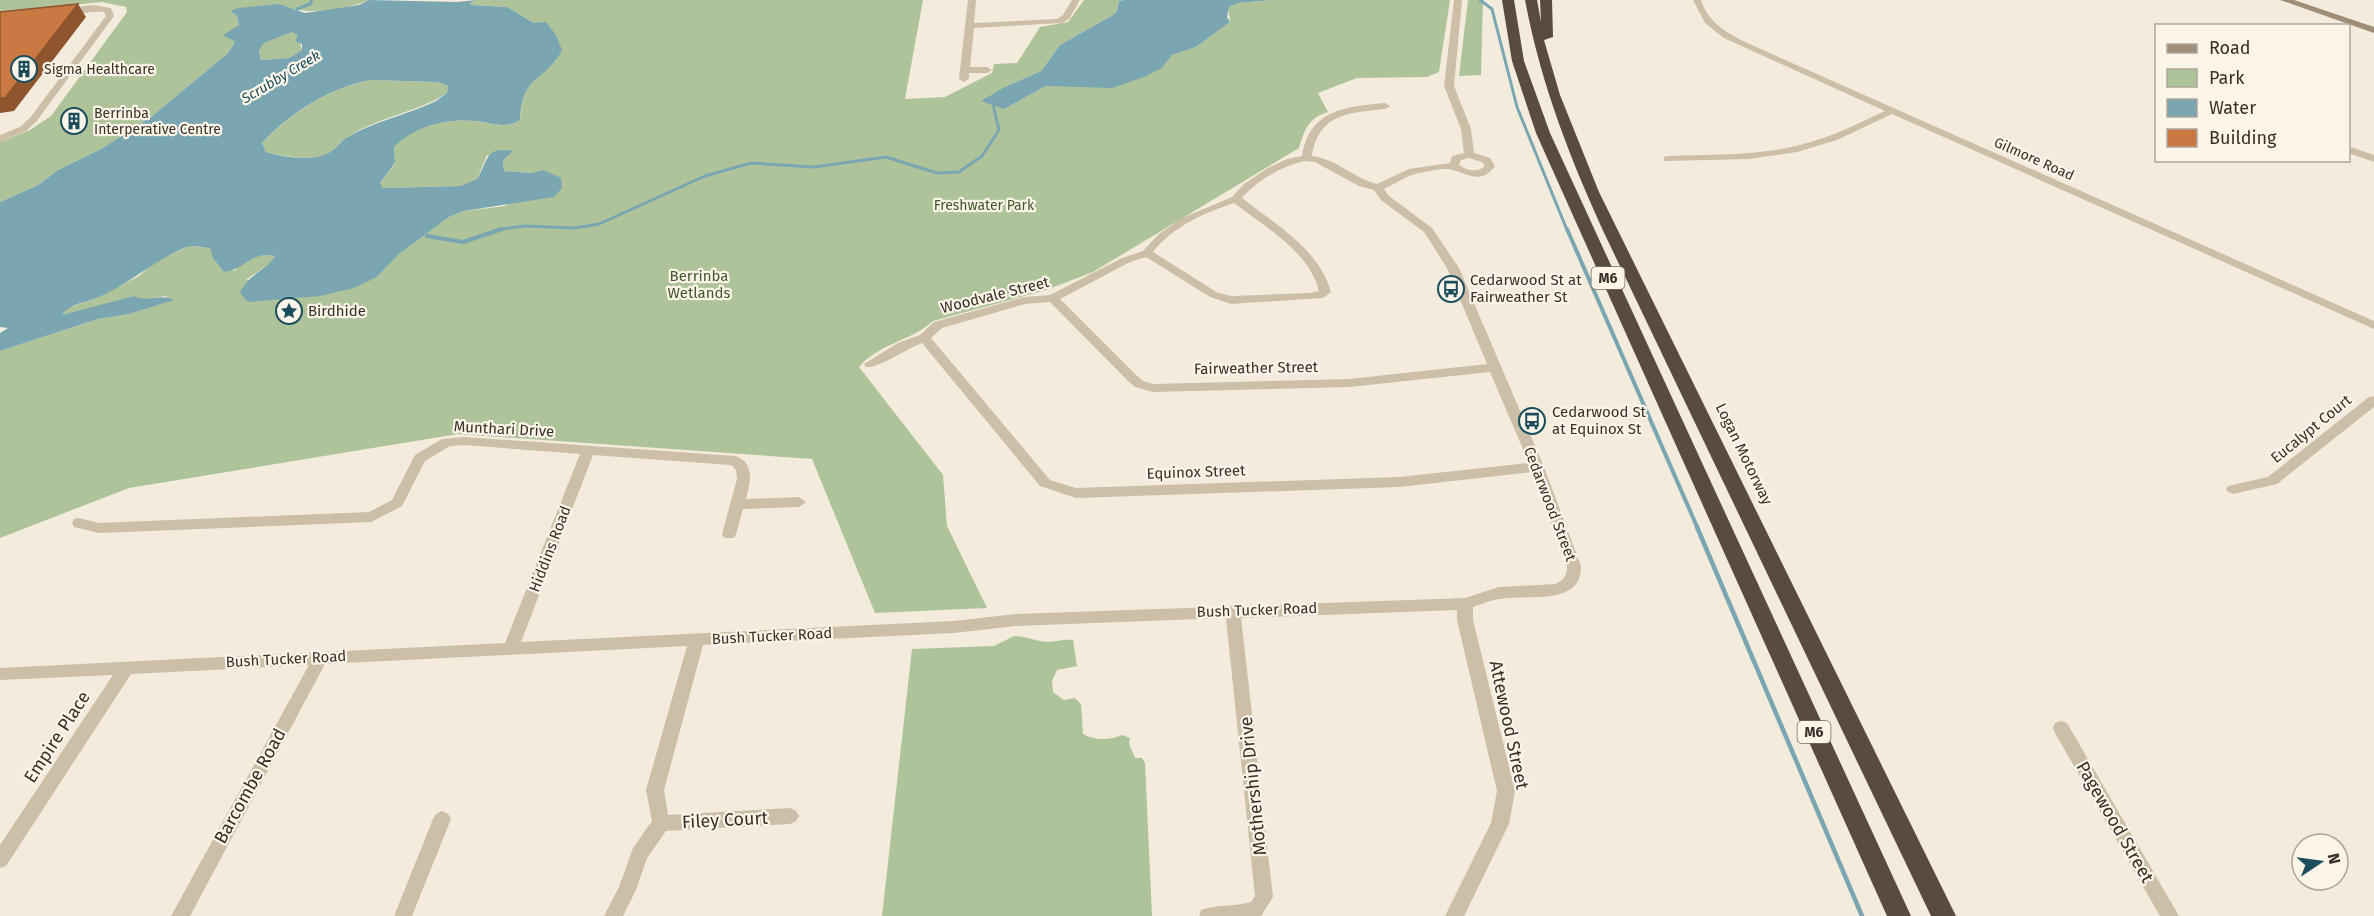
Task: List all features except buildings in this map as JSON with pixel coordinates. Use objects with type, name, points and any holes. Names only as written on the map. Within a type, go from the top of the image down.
[{"type":"highway","name":"M6","points":[[1508,0],[1513,39],[1523,81],[1547,143],[1899,916]]},
{"type":"highway","name":"Logan Motorway","points":[[1531,0],[1538,45],[1559,109],[1601,206],[1944,916]]},
{"type":"highway","points":[[1546,0],[1547,38],[1561,92],[1559,109]]},
{"type":"main road","points":[[2285,0],[2374,30]]},
{"type":"street","points":[[972,0],[964,75],[987,70]]},
{"type":"street","points":[[969,26],[1059,21],[1066,18],[1076,0]]},
{"type":"street","points":[[1458,0],[1449,86],[1467,129],[1469,155]]},
{"type":"street","name":"Gilmore Road","points":[[1697,1],[1704,17],[1720,32],[1890,112],[2374,325]]},
{"type":"street","points":[[0,139],[23,129],[33,120],[110,16],[108,10],[93,8],[58,12]]},
{"type":"street","points":[[1385,106],[1330,116],[1321,122],[1308,149],[1307,158],[1322,160],[1356,182],[1378,188],[1413,171],[1454,166],[1468,173],[1480,173],[1489,169],[1490,166],[1486,160],[1469,155],[1456,158],[1454,166]]},
{"type":"street","points":[[1668,159],[1766,154],[1797,149],[1821,143],[1890,112]]},
{"type":"street","points":[[2350,149],[2374,159]]},
{"type":"street","name":"Woodvale Street","points":[[870,364],[902,346],[924,338],[938,325],[1024,301],[1053,298],[1126,260],[1147,254],[1154,242],[1216,204],[1236,199],[1244,187],[1288,161],[1307,158]]},
{"type":"street","name":"Cedarwood Street","points":[[1378,188],[1385,198],[1428,230],[1447,258],[1496,367],[1537,467],[1574,566],[1574,576],[1568,585],[1542,591]]},
{"type":"street","points":[[1147,254],[1214,295],[1231,300],[1309,297],[1325,292],[1324,285],[1310,261],[1236,199]]},
{"type":"street","name":"Fairweather Street","points":[[1053,298],[1132,378],[1139,384],[1153,388],[1349,383],[1496,367]]},
{"type":"street","name":"Equinox Street","points":[[924,338],[1045,483],[1060,490],[1076,493],[1399,482],[1537,467]]},
{"type":"street","name":"Eucalypt Court","points":[[2233,489],[2272,481],[2374,400]]},
{"type":"street","name":"Munthari Drive","points":[[79,523],[99,528],[371,517],[397,503],[420,458],[447,442],[735,461],[743,468],[744,479],[729,534]]},
{"type":"street","name":"Hiddins Road","points":[[511,648],[588,450]]},
{"type":"street","points":[[737,504],[799,502]]},
{"type":"street","name":"Bush Tucker Road","points":[[0,674],[954,627],[1016,620],[1466,604],[1499,593],[1542,591]]},
{"type":"street","name":"Attewood Street","points":[[1454,916],[1500,824],[1506,791],[1465,620],[1466,604]]},
{"type":"street","name":"Mothership Drive","points":[[1208,916],[1241,914],[1257,909],[1264,897],[1233,611]]},
{"type":"street","points":[[613,916],[627,890],[639,854],[661,823],[655,790],[696,640]]},
{"type":"street","name":"Barcombe Road","points":[[180,916],[321,657]]},
{"type":"street","name":"Empire Place","points":[[0,860],[127,667]]},
{"type":"street","name":"Pagewood Street","points":[[2061,728],[2170,916]]},
{"type":"street","name":"Filey Court","points":[[661,823],[790,816]]},
{"type":"street","points":[[403,916],[442,819]]},
{"type":"green space","points":[[0,0],[369,0],[343,8],[322,11],[297,9],[231,12],[237,16],[239,25],[224,35],[235,42],[228,53],[151,117],[101,149],[58,170],[38,185],[0,202],[0,142],[30,130],[51,116],[127,12],[126,7],[102,2],[0,12]]},
{"type":"green space","name":"Berrinba Wetlands","points":[[476,0],[923,0],[905,99],[945,97],[992,73],[994,64],[1017,63],[1040,27],[1068,22],[1084,0],[1124,0],[1119,1],[1117,11],[1113,15],[1060,45],[1041,71],[1005,87],[1004,109],[1046,86],[1162,68],[1172,55],[1196,47],[1230,22],[1228,7],[1238,3],[1272,0],[1450,0],[1439,72],[1427,77],[1357,78],[1318,93],[1328,112],[1316,117],[1308,125],[1299,148],[1093,272],[1046,290],[933,321],[915,333],[875,353],[859,367],[943,475],[947,526],[987,608],[875,613],[812,459],[458,434],[129,488],[0,538],[0,351],[98,319],[129,314],[173,300],[165,296],[61,315],[68,308],[99,297],[139,276],[156,261],[190,246],[210,248],[234,271],[253,258],[263,255],[275,256],[270,263],[246,280],[377,277],[398,255],[449,217],[464,211],[505,206],[543,170],[531,173],[504,171],[503,160],[487,155],[477,179],[460,186],[383,188],[380,183],[395,164],[394,147],[421,129],[442,122],[464,120],[509,125],[520,120],[526,92],[534,80],[556,61],[534,23],[507,7],[471,5],[470,3]]},
{"type":"green space","points":[[1468,0],[1483,0],[1481,75],[1459,76]]},
{"type":"green space","points":[[292,32],[298,36],[302,50],[289,58],[261,60],[259,50],[263,43]]},
{"type":"green space","points":[[370,80],[437,82],[448,86],[447,93],[354,133],[325,155],[300,158],[266,152],[262,143],[298,112],[340,89]]},
{"type":"green space","points":[[1014,636],[1044,642],[1073,640],[1077,666],[1057,670],[1052,681],[1053,692],[1064,700],[1075,698],[1081,704],[1083,734],[1097,739],[1122,735],[1130,738],[1129,744],[1135,758],[1142,758],[1145,763],[1152,916],[882,916],[912,649],[994,646]]},
{"type":"water","name":"Scrubby Creek","points":[[369,0],[457,2],[476,0],[470,3],[471,5],[507,7],[534,23],[546,22],[556,35],[562,50],[549,68],[530,85],[525,93],[520,120],[509,125],[464,120],[442,122],[421,129],[394,147],[395,163],[380,183],[383,188],[460,186],[477,179],[492,152],[504,150],[513,151],[503,160],[504,171],[531,173],[543,170],[561,178],[562,188],[554,197],[464,211],[449,217],[398,255],[377,277],[354,288],[320,296],[248,302],[240,293],[244,286],[275,256],[259,256],[238,268],[224,272],[213,258],[210,248],[187,247],[164,258],[110,292],[74,306],[62,315],[134,296],[144,299],[164,297],[174,300],[129,314],[98,319],[0,351],[0,333],[8,328],[0,327],[0,202],[38,185],[58,170],[101,149],[151,117],[228,53],[235,42],[223,35],[239,25],[237,16],[230,11],[238,8],[279,4],[305,13],[359,5]],"holes":[[[292,32],[298,36],[295,41],[302,44],[302,50],[289,58],[261,60],[259,50],[264,43]],[[370,80],[437,82],[448,86],[447,93],[436,101],[357,132],[325,155],[300,158],[266,152],[262,143],[298,112],[340,89]]]},
{"type":"water","points":[[1272,0],[1238,3],[1229,7],[1227,17],[1230,22],[1196,47],[1172,55],[1162,68],[1144,77],[1112,88],[1046,86],[1004,109],[981,101],[1041,71],[1060,45],[1113,15],[1117,11],[1119,1]]},
{"type":"waterway","points":[[297,9],[310,4],[312,0]]},
{"type":"waterway","points":[[1480,0],[1492,9],[1517,107],[1567,230]]},
{"type":"waterway","points":[[501,229],[525,226],[575,228],[599,224],[705,176],[751,163],[814,167],[886,157],[937,173],[959,172],[982,156],[999,130],[993,105]]},
{"type":"waterway","points":[[427,236],[463,242],[501,229]]},
{"type":"waterway","points":[[496,230],[501,229]]},
{"type":"waterway","points":[[1567,229],[1698,529]]},
{"type":"waterway","points":[[1697,527],[1862,916]]},
{"type":"place","name":"Sigma Healthcare","points":[[24,69]]},
{"type":"place","name":"Berrinba Interperative Centre","points":[[74,121]]},
{"type":"place","name":"Cedarwood St at Fairweather St","points":[[1451,289]]},
{"type":"place","name":"Birdhide","points":[[289,311]]},
{"type":"place","name":"Cedarwood St at Equinox St","points":[[1532,421]]},
{"type":"park label","name":"Freshwater Park","points":[[984,205]]}]
